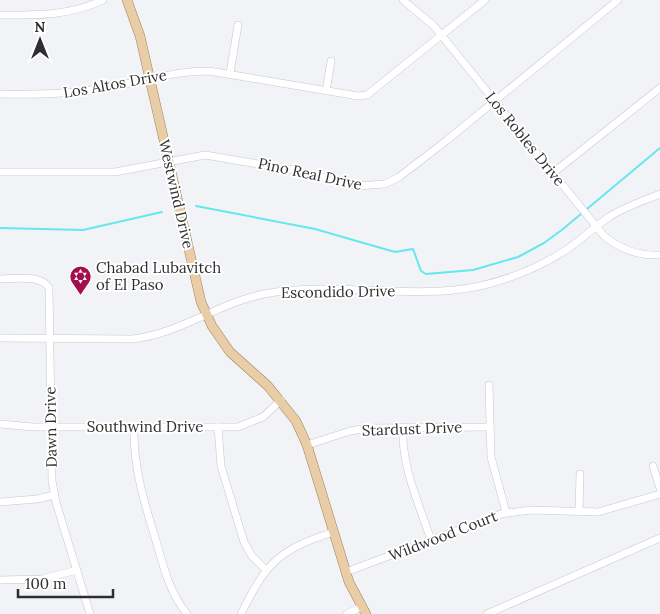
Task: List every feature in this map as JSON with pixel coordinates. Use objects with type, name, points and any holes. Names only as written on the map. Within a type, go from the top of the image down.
[{"type":"main road","name":"Westwind Drive","points":[[127,0],[140,36],[196,287],[207,316],[230,352],[281,400],[296,422],[307,445],[346,572],[364,610]]},
{"type":"street","points":[[0,15],[58,15],[81,10],[103,0]]},
{"type":"street","name":"Los Robles Drive","points":[[403,0],[428,18],[596,227],[612,242],[622,248],[643,254],[660,256]]},
{"type":"street","name":"Los Altos Drive","points":[[0,94],[66,94],[113,87],[188,71],[230,73],[358,96],[367,95],[484,0]]},
{"type":"street","name":"Pino Real Drive","points":[[0,172],[115,172],[200,155],[322,175],[357,186],[374,186],[399,177],[618,0]]},
{"type":"street","points":[[230,73],[238,25]]},
{"type":"street","points":[[326,90],[331,61]]},
{"type":"street","points":[[553,173],[660,88]]},
{"type":"street","name":"Escondido Drive","points":[[0,338],[142,338],[162,334],[246,299],[287,291],[438,291],[477,286],[511,277],[548,261],[619,211],[660,194]]},
{"type":"street","name":"Dawn Drive","points":[[0,279],[37,280],[47,284],[50,293],[51,427],[54,496],[90,614]]},
{"type":"street","points":[[489,385],[492,456],[506,512]]},
{"type":"street","name":"Southwind Drive","points":[[0,424],[51,427],[238,427],[257,420],[269,412],[281,400]]},
{"type":"street","points":[[134,427],[135,456],[141,493],[170,588],[187,614]]},
{"type":"street","points":[[218,427],[221,466],[244,542],[252,556],[266,570]]},
{"type":"street","points":[[403,427],[402,441],[406,466],[431,540]]},
{"type":"street","name":"Stardust Drive","points":[[307,445],[350,431],[403,427],[490,427]]},
{"type":"street","points":[[652,466],[660,488]]},
{"type":"street","points":[[579,511],[580,474]]},
{"type":"street","name":"Wildwood Court","points":[[346,572],[506,512],[531,510],[598,512],[660,494]]},
{"type":"street","points":[[0,502],[54,496]]},
{"type":"street","points":[[241,614],[266,570],[274,560],[297,545],[334,532]]},
{"type":"street","points":[[487,614],[660,538]]},
{"type":"street","points":[[0,580],[42,579],[77,570]]},
{"type":"street","points":[[347,614],[364,610]]},
{"type":"waterway","points":[[196,206],[315,229],[395,252],[413,249],[421,271],[426,274],[473,270],[518,257],[544,243],[660,148]]},
{"type":"waterway","points":[[0,228],[83,230],[162,212]]},
{"type":"place","name":"Chabad Lubavitch of El Paso","points":[[80,296]]}]
